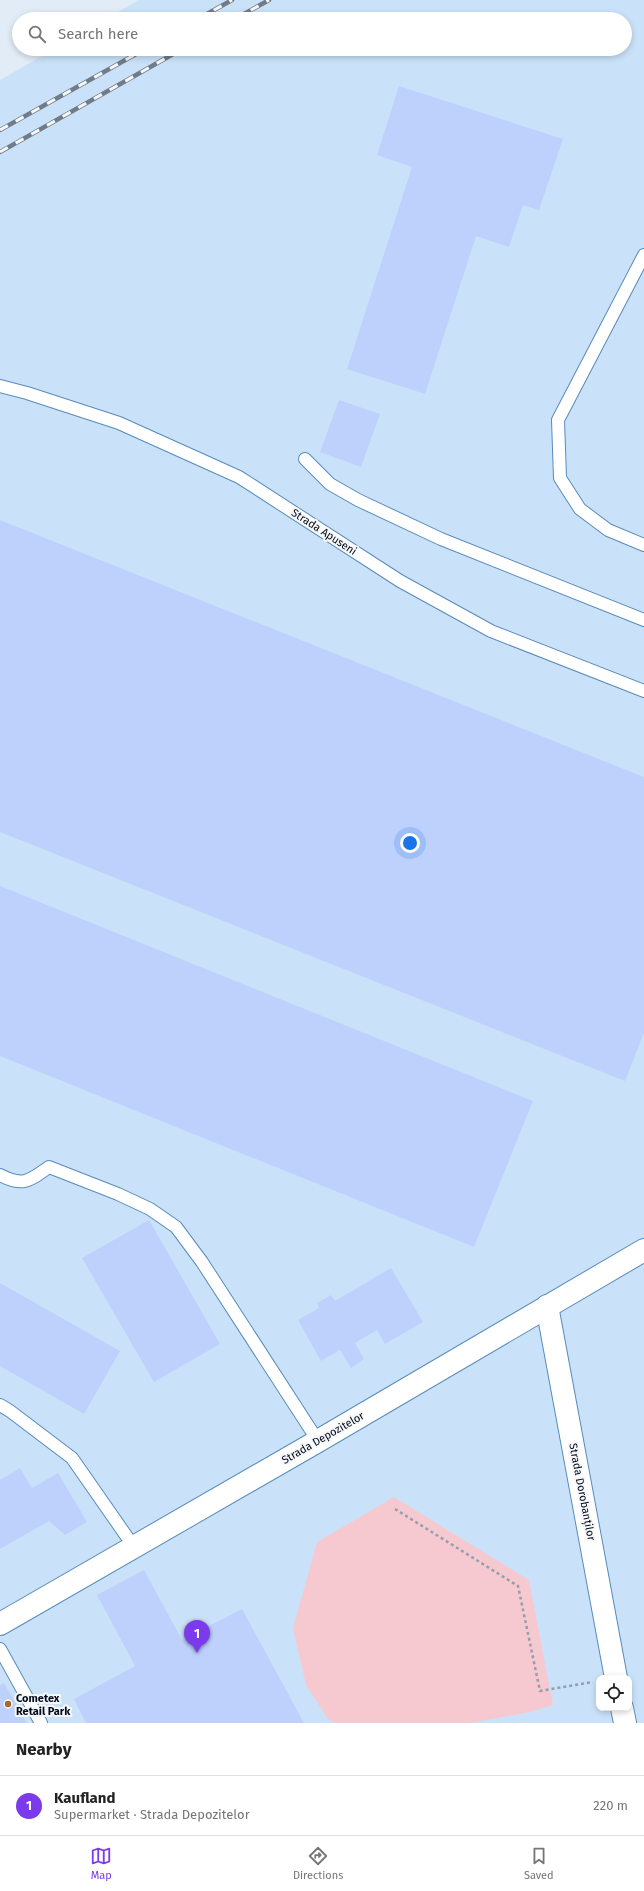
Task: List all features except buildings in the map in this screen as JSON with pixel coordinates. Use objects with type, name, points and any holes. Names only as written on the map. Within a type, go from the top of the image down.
[{"type":"street","name":"Strada Depozitelor","points":[[0,1624],[134,1548],[644,1250]]},
{"type":"street","name":"Strada Dorobanților","points":[[547,1306],[615,1675]]},
{"type":"street","points":[[623,1711],[625,1723]]},
{"type":"lane","points":[[644,255],[558,420],[560,478],[580,509],[608,530],[644,545]]},
{"type":"lane","name":"Strada Apuseni","points":[[0,386],[27,393],[119,423],[239,477],[400,581],[491,631],[644,691]]},
{"type":"lane","points":[[305,459],[330,484],[358,500],[441,539],[644,620]]},
{"type":"lane","points":[[0,1175],[13,1182],[30,1181],[49,1168],[118,1194],[150,1209],[176,1227],[202,1262],[318,1441]]},
{"type":"lane","points":[[0,1405],[72,1458],[134,1548]]},
{"type":"lane","points":[[0,1649],[41,1723]]},
{"type":"path","points":[[395,1509],[518,1586],[540,1691],[596,1682]]},
{"type":"shaded area","points":[[139,0],[644,0],[644,1723],[0,1723],[0,80],[42,56],[632,56],[632,12],[118,12]]},
{"type":"shaded area","points":[[394,1497],[529,1580],[553,1705],[530,1712],[470,1723],[335,1723],[328,1719],[306,1685],[293,1628],[317,1542]]},
{"type":"railway","points":[[211,12],[232,0]]},
{"type":"railway","points":[[248,12],[269,0]]},
{"type":"railway","points":[[0,130],[132,56]]},
{"type":"railway","points":[[0,152],[170,56]]},
{"type":"place","name":"Kaufland","points":[[197,1653]]},
{"type":"place","name":"Cometex Retail Park","points":[[8,1704]]}]
